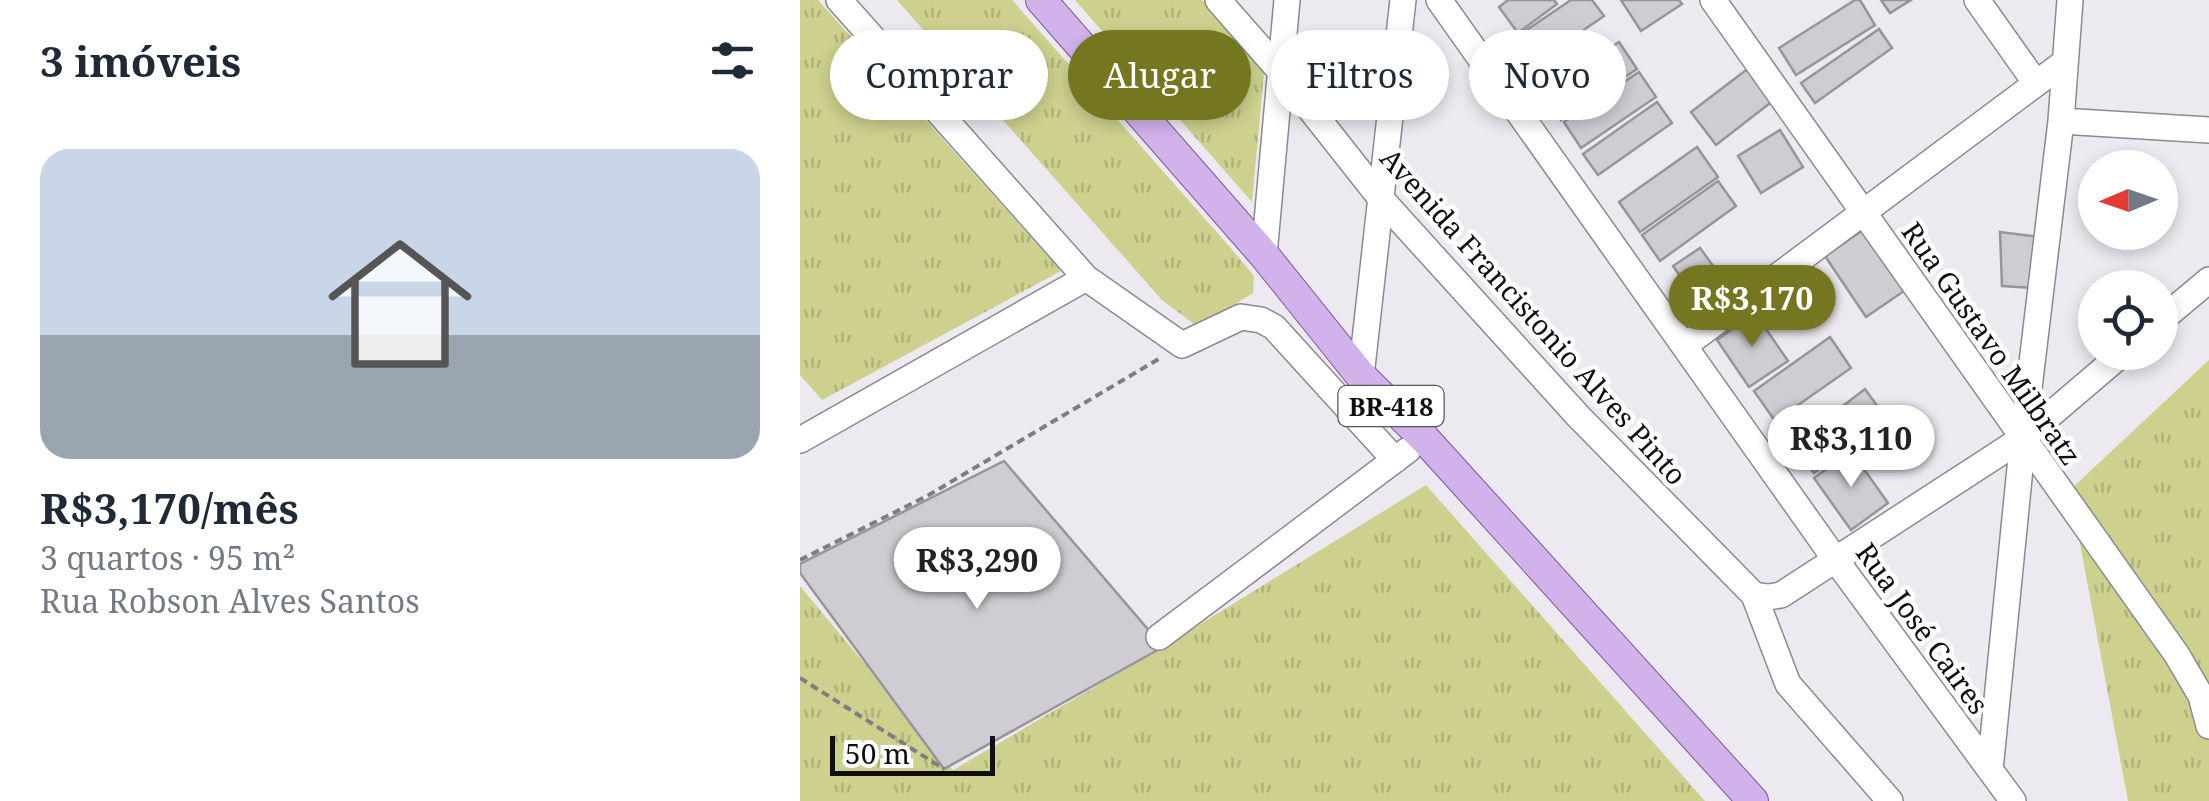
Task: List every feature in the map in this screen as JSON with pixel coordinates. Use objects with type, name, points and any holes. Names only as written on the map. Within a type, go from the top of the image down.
[{"type":"main road","name":"BR-418","points":[[1041,0],[1264,256],[1361,376],[1424,438],[1752,801]]},
{"type":"street","points":[[838,0],[1086,278],[1182,345],[1241,317],[1274,327],[1395,460]]},
{"type":"street","name":"Avenida Francistonio Alves Pinto","points":[[1218,0],[1271,61]]},
{"type":"street","points":[[1284,30],[1286,0]]},
{"type":"street","points":[[1361,376],[1403,0]]},
{"type":"street","name":"Rua José Caires","points":[[1438,0],[1835,559],[2013,801]]},
{"type":"street","name":"Rua Gustavo Milbratz","points":[[1713,0],[2178,655],[2200,696],[2209,726]]},
{"type":"street","points":[[1978,0],[2035,82]]},
{"type":"street","points":[[1990,770],[2023,438],[2062,120],[2070,0]]},
{"type":"street","points":[[1684,346],[2065,62]]},
{"type":"street","points":[[1264,256],[1277,120]]},
{"type":"street","name":"Avenida Francistonio Alves Pinto","points":[[1319,120],[1382,200],[1578,416],[1754,595]]},
{"type":"street","points":[[2062,120],[2209,130]]},
{"type":"street","points":[[805,428],[1086,278]]},
{"type":"street","points":[[2178,307],[2209,280]]},
{"type":"street","points":[[1754,595],[1781,595],[2023,438],[2103,370]]},
{"type":"street","points":[[1159,637],[1424,438]]},
{"type":"street","points":[[1754,595],[1788,684],[1890,801]]},
{"type":"path","points":[[800,560],[927,496],[1182,345]]},
{"type":"path","points":[[800,678],[944,770]]},
{"type":"green space","points":[[800,0],[818,0],[845,30],[830,30],[830,120],[926,120],[1061,271],[822,400],[800,375]]},
{"type":"green space","points":[[897,0],[1012,0],[1038,30],[924,30]]},
{"type":"green space","points":[[1075,0],[1202,0],[1228,30],[1101,30]]},
{"type":"green space","points":[[1048,41],[1068,64],[1068,120],[1118,120],[1254,276],[1253,293],[1198,327],[1162,300],[1003,120],[1048,120]]},
{"type":"green space","points":[[1251,57],[1264,72],[1252,202],[1180,120],[1251,120]]},
{"type":"green space","points":[[2209,360],[2209,801],[2128,801],[2070,490]]},
{"type":"green space","points":[[1426,485],[1705,801],[800,801],[800,586],[953,770],[1163,647]]},
{"type":"building","points":[[1508,0],[1554,0],[1557,4],[1522,30],[1516,30],[1499,7]]},
{"type":"building","points":[[1571,0],[1592,0],[1604,16],[1584,30],[1527,30]]},
{"type":"building","points":[[1621,0],[1679,0],[1682,4],[1641,31]]},
{"type":"building","points":[[1860,0],[1875,25],[1796,75],[1779,48]]},
{"type":"building","points":[[1881,0],[1911,0],[1890,13]]},
{"type":"building","points":[[1879,29],[1892,48],[1815,103],[1801,83]]},
{"type":"building","points":[[1626,52],[1637,69],[1626,76]]},
{"type":"building","points":[[1750,67],[1774,100],[1716,145],[1691,112]]},
{"type":"building","points":[[1639,72],[1656,97],[1626,117],[1626,81]]},
{"type":"building","points":[[1657,102],[1672,123],[1598,175],[1583,154]]},
{"type":"building","points":[[1567,120],[1622,120],[1581,148],[1564,122]]},
{"type":"building","points":[[1780,130],[1803,167],[1761,193],[1738,156]]},
{"type":"building","points":[[1697,147],[1718,177],[1640,232],[1619,202]]},
{"type":"building","points":[[1718,181],[1736,206],[1660,261],[1642,235]]},
{"type":"building","points":[[1866,228],[1907,289],[1866,317],[1825,256]]},
{"type":"building","points":[[2000,232],[2039,237],[2034,288],[2002,286]]},
{"type":"building","points":[[1700,248],[1727,285],[1700,304],[1673,266]]},
{"type":"building","points":[[1755,313],[1788,361],[1749,387],[1717,340]]},
{"type":"building","points":[[1830,337],[1851,368],[1775,421],[1754,391]]},
{"type":"building","points":[[1865,389],[1886,418],[1814,473],[1792,445]]},
{"type":"building","points":[[1851,451],[1888,503],[1851,530],[1814,478]]},
{"type":"building","points":[[1004,461],[1163,647],[944,769],[800,573],[800,564]]}]
